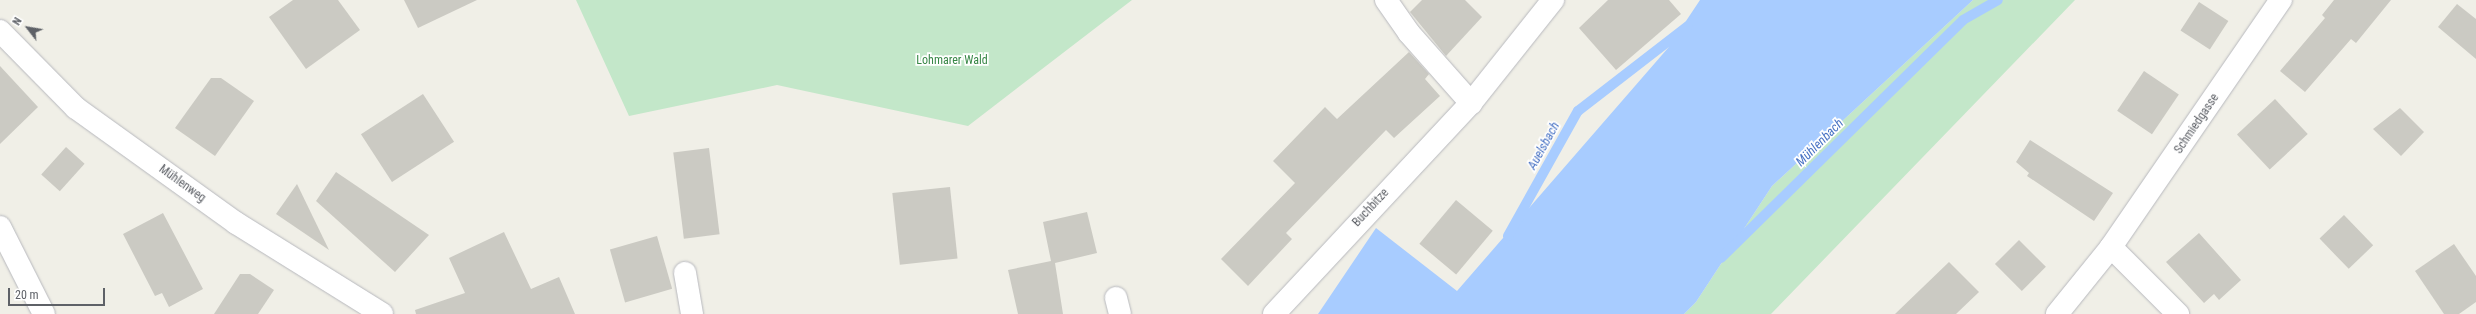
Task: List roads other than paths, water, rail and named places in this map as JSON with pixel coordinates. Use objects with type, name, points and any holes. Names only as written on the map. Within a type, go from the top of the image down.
[{"type":"street","points":[[1386,0],[1409,33],[1471,103]]},
{"type":"street","name":"Buchbitze","points":[[1274,314],[1471,103],[1554,0]]},
{"type":"street","name":"Schmiedgasse","points":[[2057,314],[2111,247],[2281,0]]},
{"type":"street","name":"Mühlenweg","points":[[0,30],[76,108],[236,223],[382,314]]},
{"type":"street","points":[[0,227],[44,314]]},
{"type":"street","points":[[2111,247],[2178,314]]},
{"type":"street","points":[[685,273],[692,314]]},
{"type":"water","points":[[1700,0],[1973,0],[1772,186],[1696,302],[1684,314],[1318,314],[1376,228],[1457,291],[1668,48]]},
{"type":"waterway","name":"Mühlenbach","points":[[1721,258],[1963,20],[1998,0]]},
{"type":"waterway","name":"Auelsbach","points":[[1508,236],[1578,111],[1688,26]]},
{"type":"park label","name":"Lohmarer Wald","points":[[952,61]]}]
